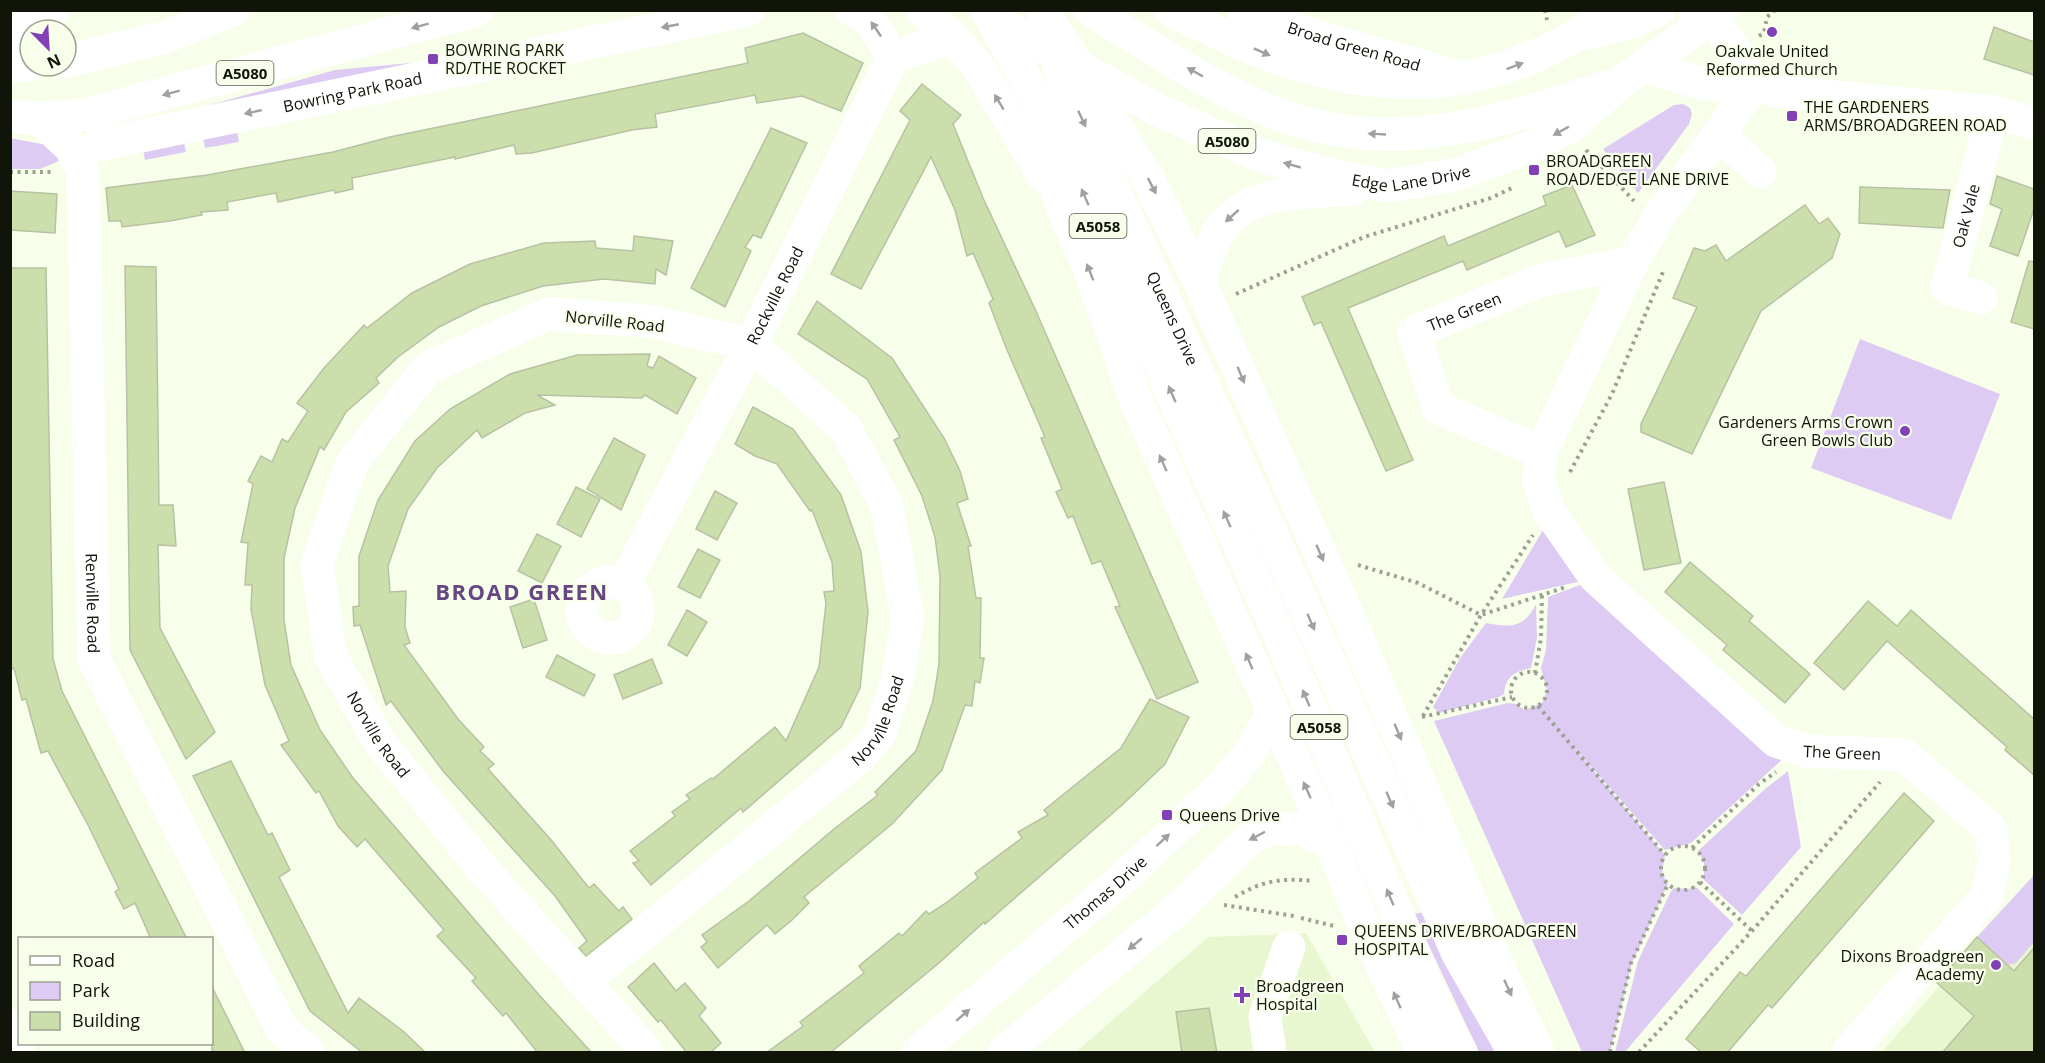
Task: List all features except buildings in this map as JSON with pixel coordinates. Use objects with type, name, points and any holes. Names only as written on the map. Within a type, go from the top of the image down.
[{"type":"main road","points":[[78,58],[163,38],[221,13],[251,10]]},
{"type":"main road","name":"A5080","points":[[25,117],[84,115],[477,10]]},
{"type":"main road","name":"Bowring Park Road","points":[[90,158],[748,10]]},
{"type":"main road","points":[[852,10],[867,16],[893,57],[952,37]]},
{"type":"main road","points":[[921,10],[952,37],[977,65],[1062,207]]},
{"type":"main road","points":[[977,10],[1026,98],[1062,207],[1090,270],[1135,398],[1272,715],[1331,843],[1371,943],[1423,1053]]},
{"type":"main road","name":"A5080","points":[[977,10],[1046,20],[1076,65]]},
{"type":"main road","name":"Queens Drive","points":[[987,10],[1063,147],[1285,648],[1437,1008],[1461,1053]]},
{"type":"main road","points":[[1090,10],[1243,99],[1286,118],[1335,129],[1380,135],[1436,132],[1473,126],[1560,103],[1634,74],[1727,87],[1754,85],[1781,92],[1993,112],[2034,124]]},
{"type":"main road","points":[[1170,10],[1270,55],[1311,68],[1398,82],[1467,79],[1509,68],[1554,50],[1582,34],[1614,10]]},
{"type":"main road","name":"Broad Green Road","points":[[1244,10],[1311,36],[1366,48],[1467,79]]},
{"type":"main road","points":[[1582,34],[1632,22],[1659,10]]},
{"type":"main road","points":[[1709,13],[1736,50],[1754,85]]},
{"type":"main road","name":"Edge Lane Drive","points":[[1076,65],[1158,110],[1261,156],[1345,178],[1390,186],[1458,174],[1538,144],[1571,126],[1709,13]]},
{"type":"main road","points":[[1026,98],[1025,82],[1029,66],[1046,20]]},
{"type":"main road","name":"Queens Drive","points":[[1046,20],[1057,65],[1226,434],[1458,954],[1514,1053]]},
{"type":"main road","name":"Rockville Road","points":[[623,585],[751,344],[893,57]]},
{"type":"main road","points":[[1076,65],[1145,173],[1200,283],[1230,316],[1339,595],[1501,973],[1539,1053]]},
{"type":"main road","name":"The Green","points":[[1754,85],[1655,224],[1632,263],[1541,452],[1539,482],[1549,511],[1595,576],[1776,741],[1806,751],[1904,755],[1991,829],[1994,861],[1987,896],[1848,1053]]},
{"type":"main road","points":[[90,158],[120,106]]},
{"type":"main road","name":"Oak Vale","points":[[1981,298],[1947,288],[1993,112]]},
{"type":"main road","name":"Renville Road","points":[[25,117],[90,158],[94,659],[283,1031],[308,1053]]},
{"type":"main road","points":[[1719,134],[1760,172]]},
{"type":"main road","points":[[1200,283],[1206,256],[1224,223],[1237,211],[1255,201],[1279,196],[1390,186]]},
{"type":"main road","name":"The Green","points":[[1541,452],[1438,408],[1414,332],[1542,280],[1632,263]]},
{"type":"main road","points":[[1123,364],[1134,331],[1147,318],[1163,311],[1186,306],[1203,312],[1230,316]]},
{"type":"main road","name":"Norville Road","points":[[585,981],[860,757],[880,733],[899,674],[908,618],[887,506],[846,429],[751,344],[647,321],[548,314],[428,368],[352,464],[317,564],[331,657],[381,744],[482,868],[647,1053]]},
{"type":"main road","name":"Thomas Drive","points":[[918,1053],[1121,880],[1221,787],[1248,755],[1272,715]]},
{"type":"main road","points":[[1004,1053],[1180,906],[1252,836],[1271,829],[1299,828],[1331,843]]},
{"type":"main road","points":[[1270,1053],[1265,1016],[1289,947]]},
{"type":"main road","points":[[10,1026],[18,1039]]},
{"type":"path","points":[[1575,154],[1585,149],[1655,224]]},
{"type":"path","points":[[10,172],[90,158]]},
{"type":"path","points":[[1230,316],[1236,295],[1364,237],[1491,198],[1523,182]]},
{"type":"path","points":[[1422,717],[1480,615],[1549,511],[1612,394],[1646,319],[1664,267]]},
{"type":"path","points":[[1354,564],[1418,583],[1480,615],[1595,576]]},
{"type":"path","points":[[1535,673],[1541,638],[1542,595]]},
{"type":"path","points":[[1522,673],[1535,673],[1541,676],[1547,687],[1546,698],[1538,706],[1526,709],[1517,704],[1512,697],[1511,685],[1522,673]]},
{"type":"path","points":[[1422,717],[1512,697]]},
{"type":"path","points":[[1538,706],[1665,855]]},
{"type":"path","points":[[1422,717],[1426,726]]},
{"type":"path","points":[[1692,848],[1759,784],[1806,751]]},
{"type":"path","points":[[1639,1053],[1752,931],[1904,755]]},
{"type":"path","points":[[1677,846],[1692,848],[1704,862],[1700,882],[1688,889],[1674,888],[1668,884],[1662,873],[1665,855],[1677,846]]},
{"type":"path","points":[[1214,911],[1236,896],[1265,882],[1284,879],[1314,881]]},
{"type":"path","points":[[1700,882],[1752,931]]},
{"type":"path","points":[[1610,1053],[1632,963],[1668,884]]},
{"type":"shaded area","name":"Dixons Broadgreen Academy","points":[[2034,877],[2034,1052],[1882,1052]]},
{"type":"shaded area","name":"Broadgreen Hospital","points":[[1306,933],[1375,1052],[1076,1052],[1208,937]]},
{"type":"green space","points":[[410,63],[412,71],[185,112],[335,70]]},
{"type":"green space","points":[[1683,104],[1690,108],[1692,114],[1689,124],[1638,193],[1603,149],[1674,105]]},
{"type":"green space","points":[[236,126],[239,142],[205,148],[202,133]]},
{"type":"green space","points":[[10,138],[52,146],[66,158],[40,169],[11,169]]},
{"type":"green space","points":[[183,138],[186,152],[145,160],[143,150]]},
{"type":"green space","name":"Gardeners Arms Crown Green Bowls Club","points":[[1860,339],[2000,394],[1951,520],[1811,468]]},
{"type":"green space","points":[[1546,525],[1582,581],[1502,599]]},
{"type":"green space","points":[[1585,583],[1787,755],[1691,843],[1665,850],[1571,744],[1665,855],[1662,873],[1668,884],[1632,963],[1610,1052],[1582,1052],[1434,721],[1508,703],[1517,704],[1524,710],[1542,703],[1547,691],[1541,668],[1546,650],[1548,597]]},
{"type":"green space","points":[[1536,604],[1537,638],[1531,668],[1512,676],[1504,694],[1499,697],[1439,713],[1433,707],[1460,658],[1486,623],[1516,624],[1532,612]]},
{"type":"green space","points":[[1788,771],[1801,847],[1742,915],[1704,880],[1704,862],[1698,851],[1765,789]]},
{"type":"green space","points":[[2034,875],[2034,942],[2016,963],[2008,965],[1977,937]]},
{"type":"green space","points":[[1695,886],[1734,924],[1625,1052],[1615,1052],[1638,961],[1671,891],[1674,888],[1688,889]]},
{"type":"green space","points":[[1424,912],[1500,1052],[1479,1052],[1414,914]]},
{"type":"place","name":"Oakvale United Reformed Church","points":[[1772,32]]},
{"type":"place","name":"BOWRING PARK RD/THE ROCKET","points":[[433,59]]},
{"type":"place","name":"THE GARDENERS ARMS/BROADGREEN ROAD","points":[[1792,116]]},
{"type":"place","name":"BROADGREEN ROAD/EDGE LANE DRIVE","points":[[1534,170]]},
{"type":"place","name":"Gardeners Arms Crown Green Bowls Club","points":[[1905,431]]},
{"type":"place","name":"Queens Drive","points":[[1167,815]]},
{"type":"place","name":"QUEENS DRIVE/BROADGREEN HOSPITAL","points":[[1342,940]]},
{"type":"place","name":"Dixons Broadgreen Academy","points":[[1996,965]]},
{"type":"place","name":"Broadgreen Hospital","points":[[1242,995]]},
{"type":"district","name":"BROAD GREEN","points":[[522,591]]}]
